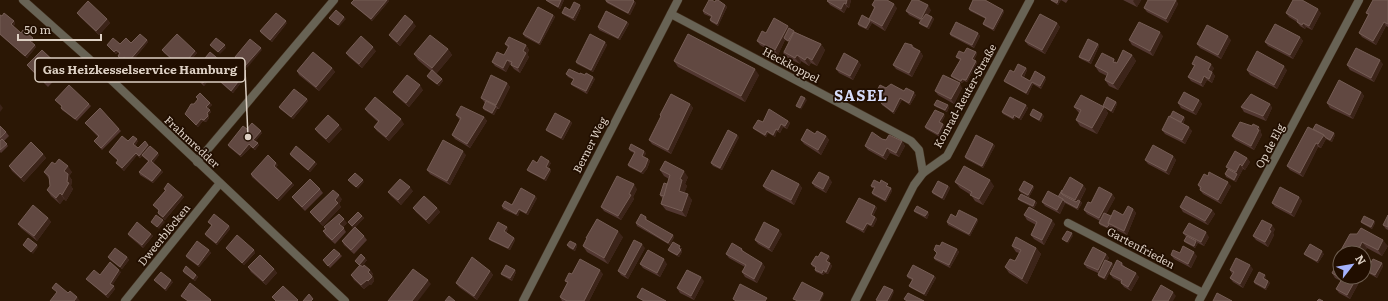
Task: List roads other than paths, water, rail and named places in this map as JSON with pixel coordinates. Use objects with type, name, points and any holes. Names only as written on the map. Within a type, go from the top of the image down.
[{"type":"street","name":"Frahmredder","points":[[23,0],[87,58],[345,301]]},
{"type":"street","points":[[197,162],[334,0]]},
{"type":"street","name":"Berner Weg","points":[[523,301],[678,0]]},
{"type":"street","name":"Konrad-Reuter-Straße","points":[[855,301],[914,185],[923,173],[947,156],[1030,0]]},
{"type":"street","name":"Op de Elg","points":[[1201,297],[1359,0]]},
{"type":"street","name":"Heckkoppel","points":[[671,14],[911,140],[919,150],[923,173]]},
{"type":"street","name":"Dweerblöcken","points":[[125,301],[220,183]]},
{"type":"street","name":"Gartenfrieden","points":[[1068,223],[1201,297]]},
{"type":"place","name":"Gas Heizkesselservice Hamburg","points":[[248,137]]},
{"type":"district","name":"SASEL","points":[[861,96]]}]
